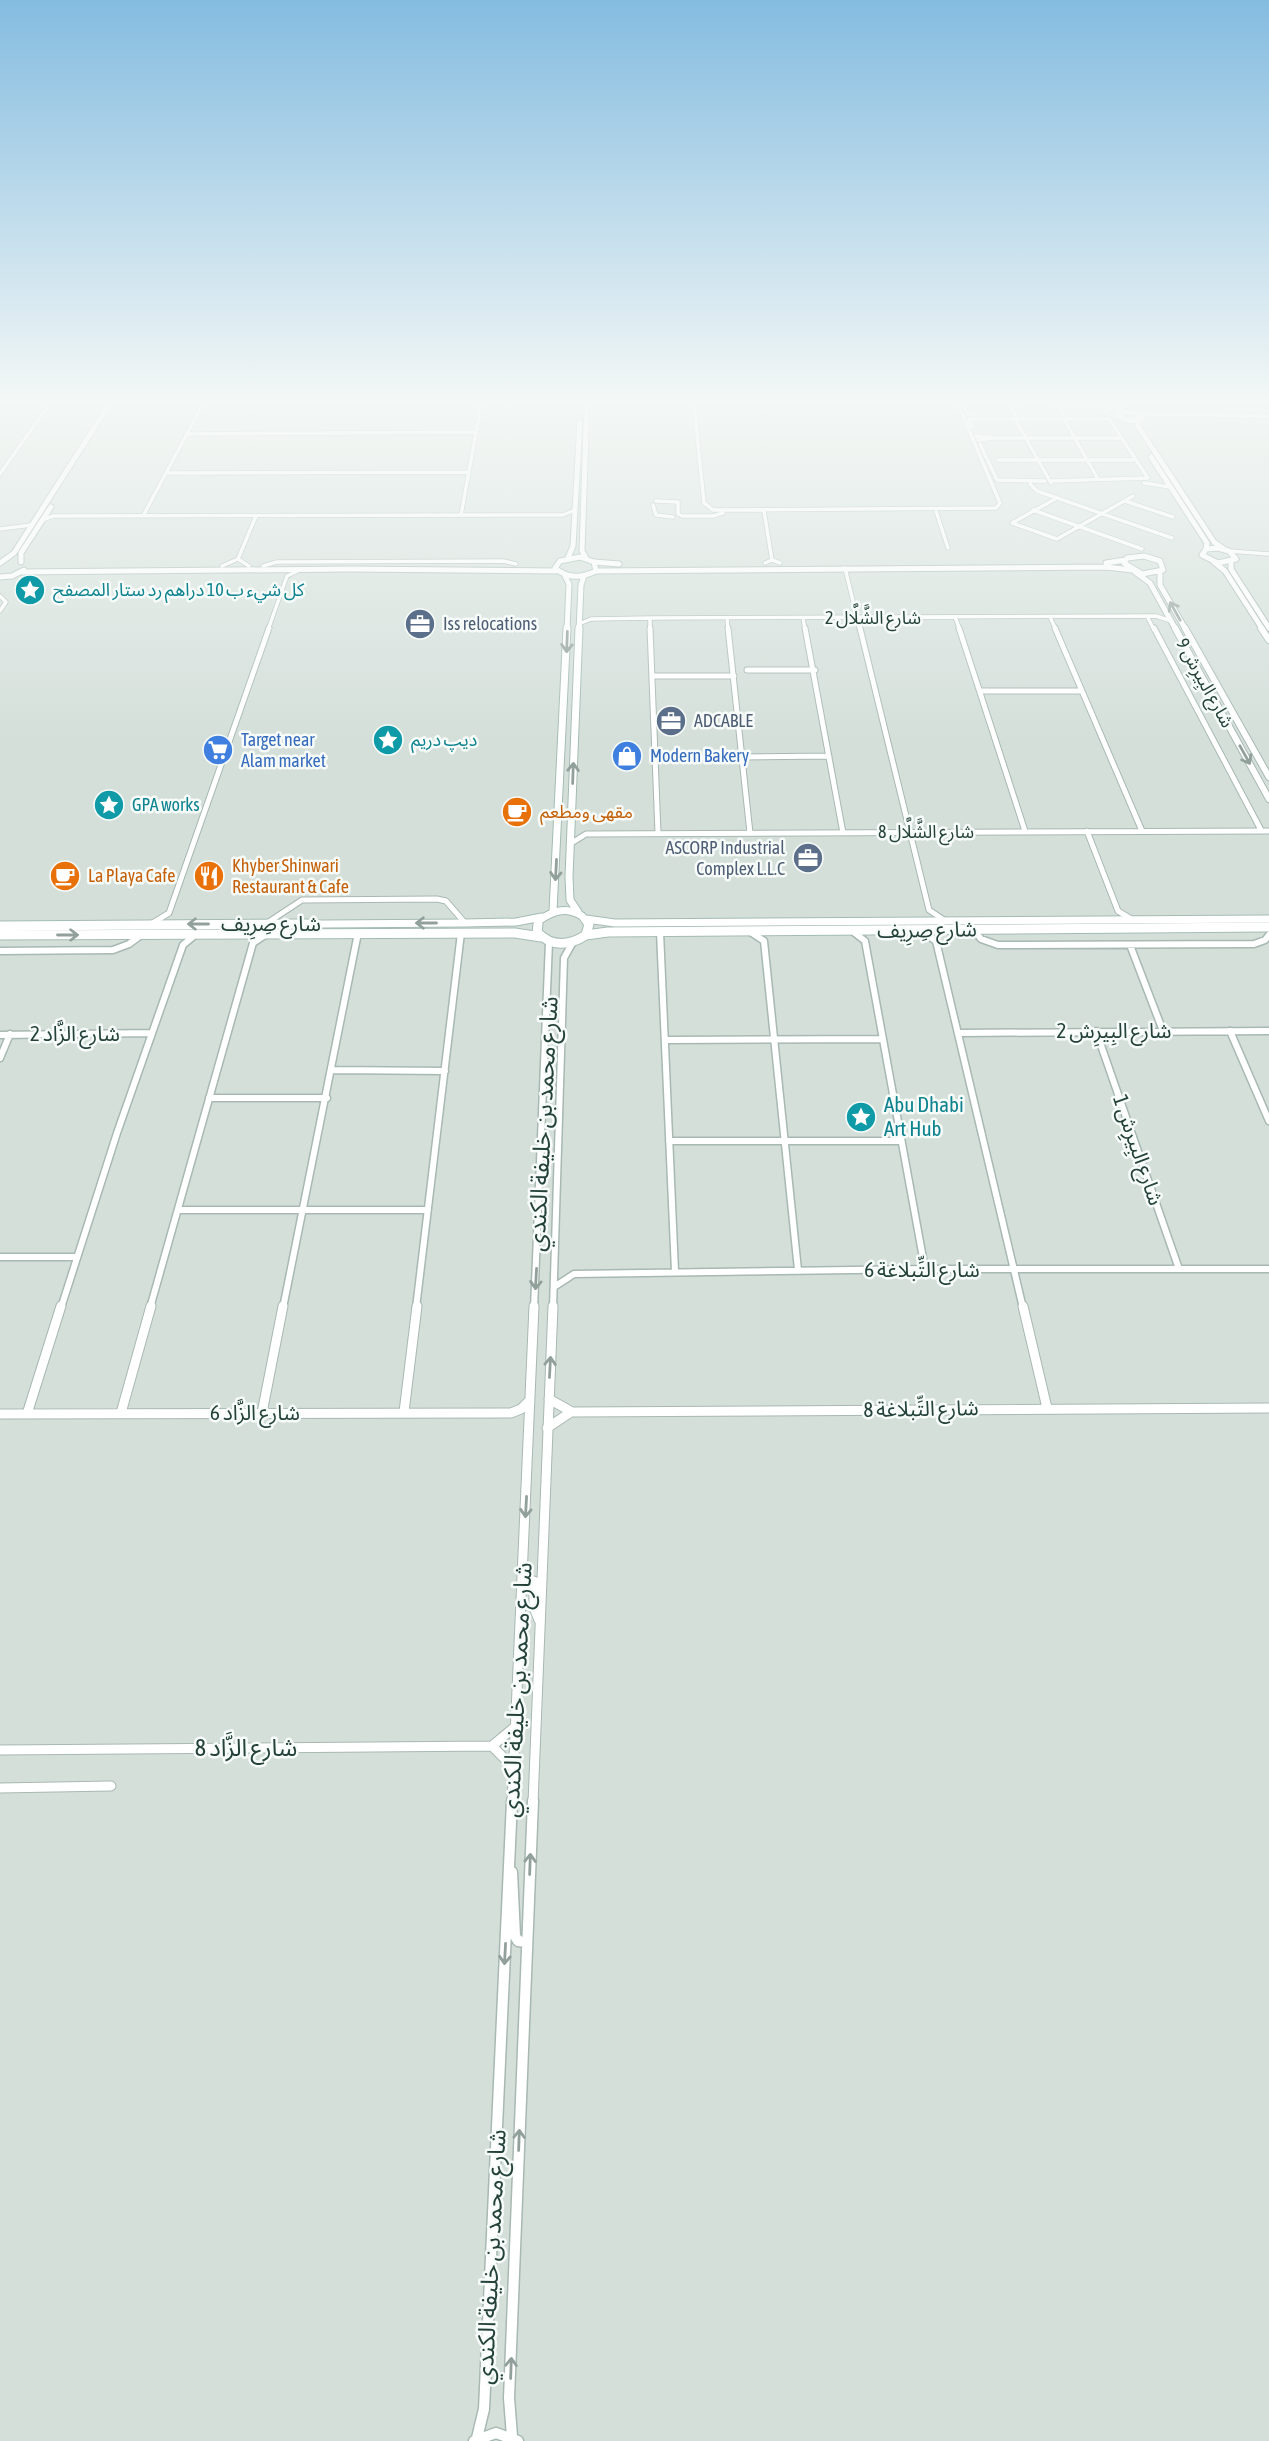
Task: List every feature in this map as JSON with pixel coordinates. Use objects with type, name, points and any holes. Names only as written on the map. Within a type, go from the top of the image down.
[{"type":"main road","points":[[568,558],[572,550],[575,514]]},
{"type":"main road","points":[[583,514],[582,551],[586,558]]},
{"type":"main road","points":[[568,558],[586,558],[594,562],[596,570],[584,576],[565,576],[556,571],[557,563],[568,558]]},
{"type":"main road","points":[[553,911],[569,584],[565,576]]},
{"type":"main road","points":[[578,912],[553,911],[542,916],[536,927],[545,940],[573,942],[586,935],[589,924],[578,912],[568,890],[579,624],[584,576]]},
{"type":"main road","name":"شارع صِرِيف","points":[[0,926],[466,923],[516,922],[542,916]]},
{"type":"main road","name":"شارع صِرِيف","points":[[586,919],[615,923],[921,925],[1269,919]]},
{"type":"main road","name":"شارع صِرِيف","points":[[586,935],[608,932],[875,930],[921,925]]},
{"type":"main road","name":"شارع صِرِيف","points":[[943,925],[973,929],[1269,927]]},
{"type":"main road","name":"شارع صِرِيف","points":[[0,935],[514,933],[545,940]]},
{"type":"street","points":[[0,563],[14,553],[39,514]]},
{"type":"street","points":[[0,586],[19,573],[24,564],[21,552],[46,514]]},
{"type":"street","points":[[49,514],[53,516]]},
{"type":"street","points":[[42,520],[53,516],[563,514],[575,518]]},
{"type":"street","points":[[656,514],[673,517],[701,514]]},
{"type":"street","points":[[764,514],[772,560]]},
{"type":"street","points":[[937,514],[948,548]]},
{"type":"street","points":[[1027,514],[1012,523],[1055,539],[1103,514],[1172,538]]},
{"type":"street","points":[[1044,514],[1142,549]]},
{"type":"street","points":[[1164,514],[1173,517]]},
{"type":"street","points":[[1188,514],[1207,543],[1202,552],[1203,557],[1225,571],[1269,640]]},
{"type":"street","points":[[1195,514],[1207,532],[1235,556],[1231,569],[1269,628]]},
{"type":"street","points":[[70,516],[101,519],[239,516]]},
{"type":"street","points":[[222,566],[238,559],[256,516]]},
{"type":"street","points":[[673,517],[674,525]]},
{"type":"street","points":[[0,529],[17,529],[32,525]]},
{"type":"street","points":[[17,529],[27,533]]},
{"type":"street","points":[[1206,549],[1269,555]]},
{"type":"street","points":[[1214,562],[1232,562],[1269,555]]},
{"type":"street","points":[[594,562],[1105,563],[1138,556],[1150,557],[1163,564],[1160,572],[1106,567],[596,570]]},
{"type":"street","points":[[238,559],[249,566]]},
{"type":"street","points":[[765,563],[772,560],[780,564]]},
{"type":"street","name":"شارع البِيرِش 9","points":[[1125,560],[1126,567],[1148,581],[1269,799]]},
{"type":"street","points":[[0,563],[222,566],[557,563]]},
{"type":"street","points":[[845,568],[929,910],[943,925],[936,941]]},
{"type":"street","points":[[0,576],[114,570],[134,572],[141,576],[160,570],[556,571]]},
{"type":"street","points":[[275,570],[286,576]]},
{"type":"street","points":[[151,924],[169,913],[286,576],[300,570]]},
{"type":"street","name":"شارع البِيرِش 9","points":[[1160,572],[1160,585],[1269,777]]},
{"type":"street","points":[[0,596],[6,602],[0,611]]},
{"type":"street","name":"شارع الشَّلَّال 2","points":[[579,624],[591,619],[1147,617],[1166,612]]},
{"type":"street","name":"شارع الشَّلَّال 2","points":[[580,614],[591,619]]},
{"type":"street","name":"شارع الشَّلَّال 2","points":[[1156,616],[1171,621]]},
{"type":"street","points":[[955,617],[1025,831]]},
{"type":"street","points":[[1050,617],[1142,831]]},
{"type":"street","points":[[1147,617],[1266,830]]},
{"type":"street","points":[[650,618],[658,834]]},
{"type":"street","points":[[727,618],[750,833]]},
{"type":"street","points":[[803,618],[815,670],[843,833]]},
{"type":"street","points":[[747,670],[815,670]]},
{"type":"street","points":[[652,676],[734,676]]},
{"type":"street","points":[[981,691],[1081,691]]},
{"type":"street","points":[[655,758],[829,757]]},
{"type":"street","name":"شارع الشَّلَّال 8","points":[[571,827],[586,834],[1266,830]]},
{"type":"street","points":[[1087,831],[1118,911],[1133,920]]},
{"type":"street","points":[[570,844],[586,834]]},
{"type":"street","points":[[265,924],[302,900],[424,899],[446,901],[466,923]]},
{"type":"street","points":[[929,910],[921,925],[936,941],[1047,1408]]},
{"type":"street","points":[[1109,920],[1118,911]]},
{"type":"street","points":[[169,913],[175,924]]},
{"type":"street","points":[[973,929],[981,939],[998,945],[1254,944],[1265,940],[1269,934]]},
{"type":"street","points":[[851,930],[865,941],[925,1269]]},
{"type":"street","points":[[865,941],[875,930]]},
{"type":"street","points":[[749,931],[764,941]]},
{"type":"street","points":[[764,941],[776,931]]},
{"type":"street","points":[[660,932],[675,1271]]},
{"type":"street","points":[[262,1412],[358,933]]},
{"type":"street","points":[[404,1412],[461,933]]},
{"type":"street","points":[[173,934],[180,937],[183,945]]},
{"type":"street","points":[[27,1414],[76,1256],[151,1033],[183,945],[198,934]]},
{"type":"street","points":[[241,934],[253,943]]},
{"type":"street","points":[[121,1413],[253,943],[268,934]]},
{"type":"street","points":[[0,951],[113,950],[129,944],[141,935]]},
{"type":"street","name":"شارع محمد بن خليفة الكندي","points":[[475,2440],[484,2409],[530,1427],[551,960],[545,940]]},
{"type":"street","points":[[764,941],[798,1270]]},
{"type":"street","name":"شارع محمد بن خليفة الكندي","points":[[515,2438],[509,2398],[554,1287],[564,958],[573,942]]},
{"type":"street","points":[[1130,945],[1163,1031]]},
{"type":"street","name":"شارع البِيرِش 1","points":[[1096,1031],[1179,1269]]},
{"type":"street","points":[[1230,1031],[1269,1121]]},
{"type":"street","name":"شارع البِيرِش 2","points":[[958,1032],[1269,1031]]},
{"type":"street","name":"شارع الزَّاد 2","points":[[0,1035],[151,1033]]},
{"type":"street","points":[[0,1058],[10,1034]]},
{"type":"street","points":[[666,1040],[882,1040]]},
{"type":"street","points":[[332,1070],[445,1070]]},
{"type":"street","points":[[209,1098],[327,1098]]},
{"type":"street","points":[[669,1141],[901,1141]]},
{"type":"street","points":[[179,1210],[427,1210]]},
{"type":"street","points":[[0,1257],[76,1256]]},
{"type":"street","points":[[554,1262],[574,1274]]},
{"type":"street","name":"شارع التِّبلاغة 6","points":[[574,1274],[925,1269],[1269,1269]]},
{"type":"street","points":[[554,1287],[574,1274]]},
{"type":"street","points":[[511,1413],[522,1409],[531,1398]]},
{"type":"street","name":"شارع التِّبلاغة 8","points":[[549,1399],[572,1412],[1269,1408]]},
{"type":"street","points":[[547,1428],[572,1412]]},
{"type":"street","points":[[511,1413],[530,1427]]},
{"type":"street","name":"شارع الزَّاد 6","points":[[0,1414],[511,1413]]},
{"type":"street","points":[[522,1578],[534,1581],[534,1608],[540,1621]]},
{"type":"street","points":[[514,1769],[492,1746],[516,1726]]},
{"type":"street","name":"شارع الزَّاد 8","points":[[0,1750],[492,1746]]},
{"type":"street","points":[[0,1788],[111,1786]]},
{"type":"street","points":[[509,1861],[515,1896],[515,1936],[518,1941],[527,1942]]},
{"type":"street","points":[[475,2440],[488,2433],[500,2432],[515,2438]]},
{"type":"shaded area","points":[[0,514],[1269,514],[1269,2441],[0,2441]]},
{"type":"place","name":"كل شيء ب 10 دراهم رد ستار المصفح","points":[[30,590]]},
{"type":"place","name":"Iss relocations","points":[[420,624]]},
{"type":"place","name":"ADCABLE","points":[[671,721]]},
{"type":"place","name":"دیپ دریم","points":[[388,740]]},
{"type":"place","name":"Target near Alam market","points":[[218,750]]},
{"type":"place","name":"Modern Bakery","points":[[627,756]]},
{"type":"place","name":"GPA works","points":[[109,805]]},
{"type":"place","name":"مقهى ومطعم","points":[[517,812]]},
{"type":"place","name":"ASCORP Industrial Complex L.L.C","points":[[808,858]]},
{"type":"place","name":"La Playa Cafe","points":[[65,876]]},
{"type":"place","name":"Khyber Shinwari Restaurant & Cafe","points":[[209,876]]},
{"type":"place","name":"Abu Dhabi Art Hub","points":[[861,1117]]}]
